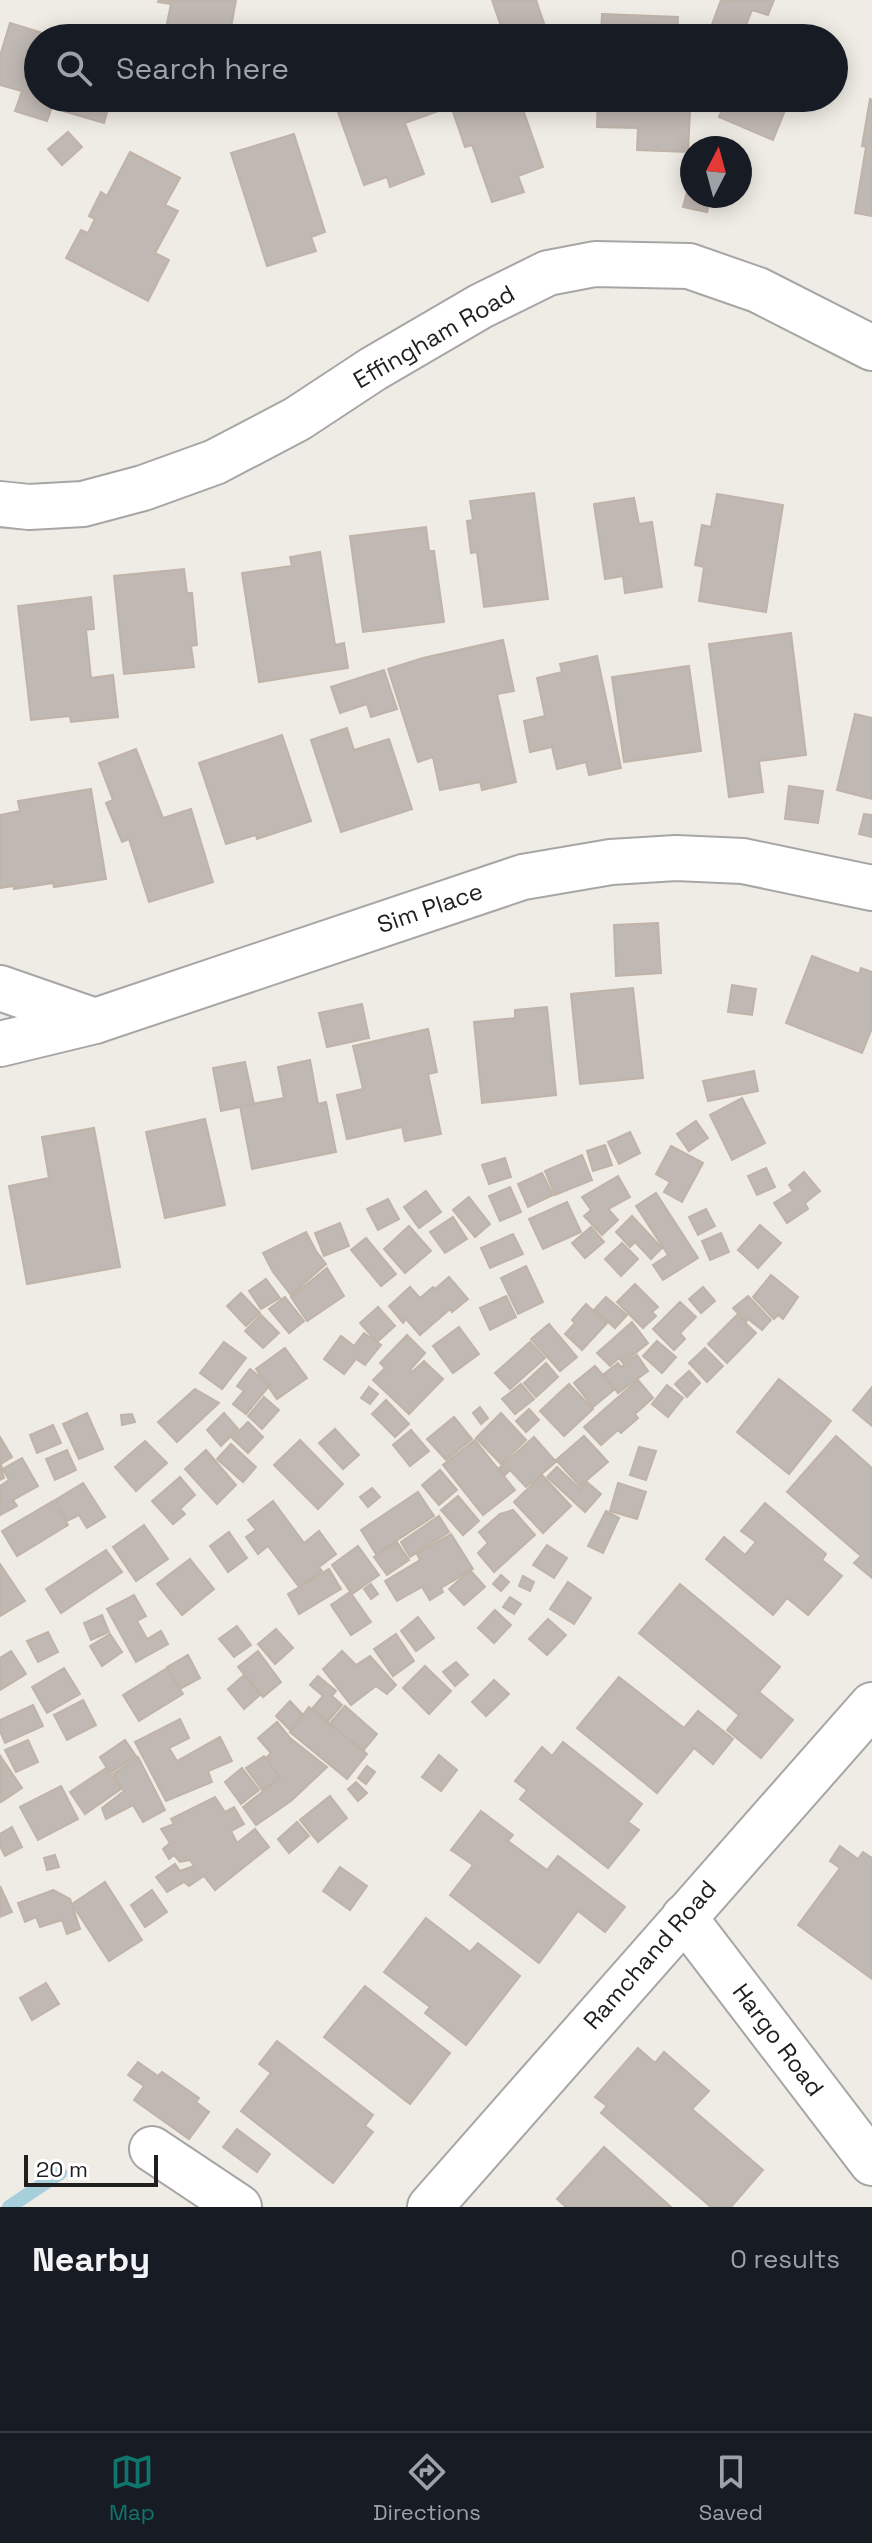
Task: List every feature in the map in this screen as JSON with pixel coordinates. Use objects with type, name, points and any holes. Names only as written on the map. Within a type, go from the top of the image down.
[{"type":"street","name":"Effingham Road","points":[[0,504],[29,507],[83,504],[143,488],[215,462],[297,419],[373,369],[481,306],[548,273],[595,264],[689,266],[758,290],[872,348]]},
{"type":"street","name":"Sim Place","points":[[0,1044],[95,1021],[523,877],[611,862],[676,858],[743,861],[872,888]]},
{"type":"street","points":[[0,988],[95,1021]]},
{"type":"street","name":"Ramchand Road","points":[[430,2207],[872,1705]]},
{"type":"street","name":"Hargo Road","points":[[684,1917],[872,2163]]},
{"type":"street","points":[[152,2149],[239,2207]]},
{"type":"building","points":[[236,0],[232,24],[167,24],[171,4],[158,2]]},
{"type":"building","points":[[492,0],[536,0],[544,24],[500,24]]},
{"type":"building","points":[[721,0],[774,0],[768,15],[752,10],[746,24],[712,24]]},
{"type":"building","points":[[602,14],[678,17],[678,24],[602,24]]},
{"type":"building","points":[[10,23],[24,27],[24,112],[50,112],[47,121],[15,111],[22,91],[0,85],[0,56]]},
{"type":"building","points":[[872,100],[872,216],[855,213]]},
{"type":"building","points":[[67,112],[107,112],[104,123]]},
{"type":"building","points":[[338,112],[436,112],[405,123],[424,174],[390,187],[387,177],[364,185]]},
{"type":"building","points":[[453,112],[524,112],[543,167],[518,176],[524,192],[492,202],[472,145],[465,147]]},
{"type":"building","points":[[598,112],[690,112],[689,136],[680,136],[680,152],[637,150],[638,128],[597,127]]},
{"type":"building","points":[[721,112],[784,112],[773,140],[719,117]]},
{"type":"building","points":[[68,132],[82,147],[62,165],[48,149]]},
{"type":"building","points":[[294,134],[325,232],[311,237],[316,251],[267,266],[231,153]]},
{"type":"building","points":[[130,152],[180,178],[165,205],[178,211],[155,253],[169,260],[148,301],[66,258],[81,230],[88,233],[95,219],[89,216],[101,192],[107,196]]},
{"type":"building","points":[[688,208],[708,208],[707,212]]},
{"type":"building","points":[[534,493],[548,599],[484,607],[477,552],[471,553],[467,521],[473,520],[470,501]]},
{"type":"building","points":[[717,494],[783,505],[766,612],[699,601],[704,567],[695,565],[702,525],[711,527]]},
{"type":"building","points":[[634,498],[639,524],[652,522],[662,587],[625,593],[623,576],[605,579],[594,504]]},
{"type":"building","points":[[426,527],[429,551],[434,551],[444,622],[363,632],[350,536]]},
{"type":"building","points":[[320,552],[335,645],[344,643],[348,668],[259,682],[242,573],[292,566],[290,557]]},
{"type":"building","points":[[184,569],[187,593],[192,593],[197,645],[191,646],[194,667],[124,674],[114,576]]},
{"type":"building","points":[[91,597],[94,629],[86,630],[91,678],[113,675],[118,717],[71,722],[70,716],[31,720],[18,606]]},
{"type":"building","points":[[791,633],[806,755],[759,761],[763,792],[729,797],[709,644]]},
{"type":"building","points":[[503,640],[514,691],[497,694],[516,782],[482,790],[480,782],[440,790],[433,757],[418,762],[388,669]]},
{"type":"building","points":[[597,656],[621,768],[589,775],[586,762],[557,769],[552,747],[530,752],[524,721],[545,716],[537,678],[562,672],[560,664]]},
{"type":"building","points":[[689,666],[701,751],[624,762],[612,677]]},
{"type":"building","points":[[384,670],[397,709],[371,717],[367,704],[340,713],[331,687]]},
{"type":"building","points":[[855,714],[872,718],[872,799],[837,790]]},
{"type":"building","points":[[347,728],[354,750],[389,739],[412,809],[341,832],[311,740]]},
{"type":"building","points":[[282,735],[311,821],[257,839],[256,835],[226,844],[199,763]]},
{"type":"building","points":[[136,749],[163,818],[191,809],[213,882],[149,902],[129,839],[122,842],[106,803],[113,800],[99,763]]},
{"type":"building","points":[[789,786],[823,791],[818,823],[785,819]]},
{"type":"building","points":[[91,789],[106,879],[54,887],[53,883],[0,888],[0,815],[20,811],[18,801]]},
{"type":"building","points":[[864,814],[872,815],[872,837],[859,834]]},
{"type":"building","points":[[658,923],[661,973],[616,976],[614,925]]},
{"type":"building","points":[[812,956],[859,974],[861,968],[872,972],[872,1028],[862,1053],[786,1023]]},
{"type":"building","points":[[732,985],[756,989],[752,1015],[728,1012]]},
{"type":"building","points":[[633,988],[643,1078],[580,1084],[571,994]]},
{"type":"building","points":[[362,1004],[369,1038],[327,1047],[319,1013]]},
{"type":"building","points":[[547,1007],[556,1095],[482,1103],[474,1022],[515,1018],[515,1010]]},
{"type":"building","points":[[428,1029],[437,1072],[428,1074],[441,1134],[405,1141],[402,1127],[347,1139],[337,1095],[363,1089],[353,1046]]},
{"type":"building","points":[[310,1060],[318,1104],[326,1102],[336,1152],[252,1169],[240,1106],[284,1098],[278,1067]]},
{"type":"building","points":[[245,1062],[254,1104],[221,1111],[213,1068]]},
{"type":"building","points":[[754,1071],[758,1091],[708,1101],[703,1081]]},
{"type":"building","points":[[742,1098],[765,1143],[732,1160],[710,1115]]},
{"type":"building","points":[[205,1119],[225,1205],[165,1218],[146,1132]]},
{"type":"building","points":[[696,1121],[708,1138],[689,1151],[677,1134]]},
{"type":"building","points":[[94,1128],[120,1267],[27,1284],[9,1186],[49,1178],[42,1137]]},
{"type":"building","points":[[630,1132],[640,1153],[619,1164],[608,1142]]},
{"type":"building","points":[[605,1145],[612,1165],[593,1171],[587,1151]]},
{"type":"building","points":[[671,1146],[703,1163],[682,1202],[664,1192],[670,1182],[656,1174]]},
{"type":"building","points":[[582,1155],[592,1180],[555,1195],[545,1171]]},
{"type":"building","points":[[505,1158],[511,1177],[489,1184],[482,1165]]},
{"type":"building","points":[[766,1168],[775,1187],[757,1195],[748,1176]]},
{"type":"building","points":[[804,1172],[820,1191],[805,1203],[808,1209],[787,1223],[774,1203],[793,1191],[789,1185]]},
{"type":"building","points":[[542,1173],[553,1195],[528,1207],[518,1184]]},
{"type":"building","points":[[618,1176],[630,1197],[608,1209],[618,1220],[602,1235],[584,1216],[591,1210],[582,1197]]},
{"type":"building","points":[[510,1187],[521,1212],[500,1221],[489,1196]]},
{"type":"building","points":[[426,1191],[441,1212],[419,1228],[404,1207]]},
{"type":"building","points":[[656,1193],[698,1258],[663,1280],[653,1265],[668,1255],[636,1206]]},
{"type":"building","points":[[469,1197],[490,1224],[475,1237],[453,1210]]},
{"type":"building","points":[[388,1199],[399,1219],[378,1230],[367,1209]]},
{"type":"building","points":[[567,1202],[581,1232],[543,1249],[529,1219]]},
{"type":"building","points":[[706,1209],[715,1226],[698,1235],[689,1217]]},
{"type":"building","points":[[632,1216],[662,1248],[651,1259],[635,1242],[630,1247],[616,1232]]},
{"type":"building","points":[[453,1217],[467,1239],[445,1253],[430,1232]]},
{"type":"building","points":[[340,1223],[349,1246],[324,1256],[315,1233]]},
{"type":"building","points":[[760,1225],[781,1243],[758,1268],[738,1250]]},
{"type":"building","points":[[409,1226],[431,1251],[405,1273],[384,1249]]},
{"type":"building","points":[[591,1227],[604,1242],[585,1258],[572,1243]]},
{"type":"building","points":[[306,1232],[326,1264],[291,1295],[263,1253]]},
{"type":"building","points":[[721,1233],[729,1252],[710,1260],[702,1241]]},
{"type":"building","points":[[513,1234],[523,1254],[490,1268],[481,1248]]},
{"type":"building","points":[[366,1238],[396,1274],[381,1286],[351,1250]]},
{"type":"building","points":[[622,1243],[638,1259],[621,1276],[605,1259]]},
{"type":"building","points":[[526,1266],[543,1302],[518,1314],[501,1278]]},
{"type":"building","points":[[327,1268],[344,1296],[307,1321],[291,1297]]},
{"type":"building","points":[[771,1275],[798,1297],[783,1319],[778,1315],[774,1319],[753,1297]]},
{"type":"building","points":[[449,1277],[468,1299],[452,1312],[450,1309],[420,1335],[406,1319],[403,1323],[389,1306],[410,1287],[420,1298]]},
{"type":"building","points":[[266,1279],[280,1298],[261,1309],[249,1291]]},
{"type":"building","points":[[635,1284],[658,1307],[652,1312],[656,1316],[643,1328],[617,1302]]},
{"type":"building","points":[[703,1287],[715,1301],[701,1313],[689,1299]]},
{"type":"building","points":[[241,1293],[260,1313],[246,1326],[227,1306]]},
{"type":"building","points":[[506,1296],[516,1317],[490,1330],[480,1308]]},
{"type":"building","points":[[748,1296],[771,1320],[762,1330],[748,1319],[746,1322],[733,1308]]},
{"type":"building","points":[[285,1297],[304,1321],[289,1333],[269,1309]]},
{"type":"building","points":[[606,1297],[627,1315],[615,1328],[594,1310]]},
{"type":"building","points":[[680,1302],[696,1317],[680,1333],[685,1339],[674,1350],[653,1329]]},
{"type":"building","points":[[586,1304],[607,1323],[582,1350],[565,1334]]},
{"type":"building","points":[[378,1307],[395,1326],[377,1342],[360,1323]]},
{"type":"building","points":[[261,1315],[279,1333],[263,1348],[245,1331]]},
{"type":"building","points":[[737,1315],[756,1333],[727,1363],[708,1344]]},
{"type":"building","points":[[632,1322],[648,1343],[623,1363],[619,1358],[610,1366],[597,1353]]},
{"type":"building","points":[[549,1324],[577,1357],[560,1371],[531,1339]]},
{"type":"building","points":[[459,1327],[479,1354],[453,1373],[433,1346]]},
{"type":"building","points":[[364,1333],[381,1345],[365,1365],[356,1359],[344,1374],[324,1359],[341,1336],[354,1346]]},
{"type":"building","points":[[407,1335],[425,1353],[410,1370],[412,1372],[424,1361],[443,1379],[409,1414],[373,1380],[385,1368],[380,1363]]},
{"type":"building","points":[[657,1341],[676,1357],[662,1373],[643,1356]]},
{"type":"building","points":[[224,1342],[246,1358],[222,1389],[200,1373]]},
{"type":"building","points":[[530,1342],[545,1358],[510,1389],[495,1373]]},
{"type":"building","points":[[285,1348],[307,1378],[277,1399],[256,1369]]},
{"type":"building","points":[[705,1348],[723,1366],[707,1382],[689,1363]]},
{"type":"building","points":[[637,1355],[648,1371],[618,1393],[604,1374],[618,1363],[621,1367]]},
{"type":"building","points":[[546,1363],[558,1377],[536,1397],[524,1383]]},
{"type":"building","points":[[595,1366],[615,1389],[593,1407],[574,1383]]},
{"type":"building","points":[[250,1369],[270,1385],[246,1414],[233,1404],[244,1391],[237,1386]]},
{"type":"building","points":[[689,1371],[700,1383],[687,1397],[675,1384]]},
{"type":"building","points":[[779,1379],[831,1421],[789,1474],[737,1432]]},
{"type":"building","points":[[638,1380],[653,1398],[635,1414],[638,1418],[601,1445],[584,1427]]},
{"type":"building","points":[[521,1384],[534,1399],[515,1414],[502,1399]]},
{"type":"building","points":[[569,1384],[593,1409],[564,1436],[540,1411]]},
{"type":"building","points":[[667,1385],[683,1398],[668,1417],[652,1404]]},
{"type":"building","points":[[369,1387],[378,1394],[370,1404],[361,1398]]},
{"type":"building","points":[[872,1387],[872,1426],[853,1410]]},
{"type":"building","points":[[195,1389],[219,1403],[177,1442],[158,1422]]},
{"type":"building","points":[[264,1397],[279,1410],[262,1429],[248,1416]]},
{"type":"building","points":[[386,1400],[409,1424],[395,1437],[372,1414]]},
{"type":"building","points":[[480,1407],[488,1418],[481,1424],[473,1413]]},
{"type":"building","points":[[529,1409],[539,1420],[526,1432],[516,1421]]},
{"type":"building","points":[[87,1413],[103,1449],[79,1459],[63,1424]]},
{"type":"building","points":[[224,1413],[238,1429],[221,1446],[207,1430]]},
{"type":"building","points":[[501,1413],[526,1440],[501,1464],[476,1438]]},
{"type":"building","points":[[132,1414],[135,1422],[122,1425],[121,1415]]},
{"type":"building","points":[[454,1417],[472,1439],[446,1460],[427,1439]]},
{"type":"building","points":[[248,1422],[263,1437],[248,1453],[232,1438]]},
{"type":"building","points":[[53,1425],[61,1443],[37,1453],[30,1435]]},
{"type":"building","points":[[335,1429],[359,1455],[343,1469],[319,1443]]},
{"type":"building","points":[[411,1430],[429,1451],[410,1466],[393,1445]]},
{"type":"building","points":[[584,1436],[608,1462],[580,1486],[556,1460]]},
{"type":"building","points":[[836,1436],[872,1468],[872,1578],[854,1563],[861,1556],[787,1492]]},
{"type":"building","points":[[0,1437],[12,1457],[1,1464],[4,1478],[0,1480]]},
{"type":"building","points":[[534,1437],[556,1462],[526,1487],[510,1470],[505,1475],[499,1468]]},
{"type":"building","points":[[300,1440],[343,1484],[318,1509],[274,1465]]},
{"type":"building","points":[[475,1440],[515,1490],[483,1515],[443,1465]]},
{"type":"building","points":[[145,1441],[167,1463],[136,1491],[115,1467]]},
{"type":"building","points":[[231,1444],[256,1467],[243,1482],[217,1459]]},
{"type":"building","points":[[639,1447],[656,1451],[646,1480],[630,1475]]},
{"type":"building","points":[[67,1450],[76,1470],[55,1480],[46,1459]]},
{"type":"building","points":[[206,1450],[236,1485],[217,1504],[185,1469]]},
{"type":"building","points":[[22,1458],[38,1486],[13,1500],[17,1506],[0,1515],[0,1486],[9,1480],[3,1469]]},
{"type":"building","points":[[557,1467],[580,1489],[587,1482],[601,1494],[585,1512],[547,1477]]},
{"type":"building","points":[[440,1470],[457,1490],[439,1505],[422,1485]]},
{"type":"building","points":[[542,1475],[571,1506],[543,1533],[514,1502]]},
{"type":"building","points":[[180,1477],[195,1495],[180,1509],[185,1514],[173,1524],[152,1501]]},
{"type":"building","points":[[83,1483],[105,1517],[87,1528],[79,1515],[67,1521],[55,1500]]},
{"type":"building","points":[[618,1483],[646,1492],[637,1519],[610,1511]]},
{"type":"building","points":[[372,1488],[380,1497],[368,1507],[360,1497]]},
{"type":"building","points":[[418,1492],[434,1516],[376,1554],[361,1530]]},
{"type":"building","points":[[458,1496],[479,1521],[463,1535],[441,1510]]},
{"type":"building","points":[[53,1501],[68,1525],[17,1556],[2,1531]]},
{"type":"building","points":[[273,1501],[304,1543],[319,1531],[336,1554],[319,1567],[322,1571],[299,1587],[268,1546],[258,1554],[246,1537],[256,1530],[248,1520]]},
{"type":"building","points":[[765,1503],[826,1554],[822,1560],[842,1576],[808,1615],[787,1598],[773,1615],[706,1559],[724,1537],[745,1555],[756,1542],[741,1531]]},
{"type":"building","points":[[513,1510],[535,1535],[494,1572],[478,1553],[488,1543],[479,1532],[500,1514]]},
{"type":"building","points":[[606,1511],[619,1518],[603,1553],[588,1546]]},
{"type":"building","points":[[439,1516],[449,1532],[410,1557],[401,1542]]},
{"type":"building","points":[[144,1525],[168,1559],[136,1581],[113,1547]]},
{"type":"building","points":[[229,1532],[247,1558],[228,1572],[210,1546]]},
{"type":"building","points":[[451,1534],[473,1569],[441,1588],[443,1592],[430,1600],[422,1587],[397,1601],[385,1581],[420,1560],[417,1554]]},
{"type":"building","points":[[397,1542],[409,1560],[387,1575],[374,1557]]},
{"type":"building","points":[[547,1545],[567,1558],[554,1578],[533,1565]]},
{"type":"building","points":[[358,1546],[379,1575],[352,1594],[332,1565]]},
{"type":"building","points":[[106,1550],[122,1572],[61,1613],[46,1589]]},
{"type":"building","points":[[190,1559],[214,1589],[182,1615],[157,1584]]},
{"type":"building","points":[[0,1564],[25,1601],[0,1616]]},
{"type":"building","points":[[329,1569],[341,1589],[299,1614],[288,1594]]},
{"type":"building","points":[[470,1570],[485,1587],[464,1605],[449,1589]]},
{"type":"building","points":[[501,1575],[509,1582],[501,1591],[493,1584]]},
{"type":"building","points":[[523,1576],[534,1582],[530,1591],[519,1586]]},
{"type":"building","points":[[568,1582],[591,1598],[574,1624],[550,1609]]},
{"type":"building","points":[[371,1584],[378,1594],[371,1599],[364,1589]]},
{"type":"building","points":[[680,1584],[780,1667],[759,1692],[793,1720],[761,1758],[727,1730],[739,1715],[639,1633]]},
{"type":"building","points":[[350,1592],[371,1622],[351,1635],[331,1605]]},
{"type":"building","points":[[134,1595],[146,1616],[137,1621],[147,1639],[161,1631],[168,1644],[136,1662],[107,1609]]},
{"type":"building","points":[[510,1597],[521,1604],[514,1614],[503,1607]]},
{"type":"building","points":[[495,1610],[511,1625],[494,1643],[478,1628]]},
{"type":"building","points":[[102,1615],[109,1632],[91,1640],[84,1623]]},
{"type":"building","points":[[418,1617],[434,1638],[416,1651],[401,1631]]},
{"type":"building","points":[[548,1619],[566,1635],[547,1655],[529,1639]]},
{"type":"building","points":[[237,1626],[251,1645],[234,1657],[219,1639]]},
{"type":"building","points":[[276,1629],[293,1648],[275,1664],[258,1644]]},
{"type":"building","points":[[48,1632],[58,1652],[38,1662],[27,1641]]},
{"type":"building","points":[[110,1634],[122,1652],[102,1666],[90,1646]]},
{"type":"building","points":[[396,1634],[414,1661],[393,1676],[374,1649]]},
{"type":"building","points":[[11,1651],[26,1674],[0,1690],[0,1658]]},
{"type":"building","points":[[258,1651],[281,1682],[263,1697],[238,1667]]},
{"type":"building","points":[[342,1651],[356,1665],[370,1656],[396,1685],[387,1694],[376,1686],[351,1705],[323,1669]]},
{"type":"building","points":[[188,1655],[200,1678],[180,1689],[167,1667]]},
{"type":"building","points":[[456,1662],[468,1675],[455,1686],[443,1672]]},
{"type":"building","points":[[425,1666],[451,1691],[429,1714],[403,1688]]},
{"type":"building","points":[[64,1668],[80,1694],[47,1713],[32,1687]]},
{"type":"building","points":[[167,1668],[183,1694],[139,1721],[123,1695]]},
{"type":"building","points":[[244,1675],[260,1695],[244,1709],[228,1689]]},
{"type":"building","points":[[318,1676],[336,1691],[332,1696],[342,1705],[327,1722],[312,1709],[323,1696],[310,1685]]},
{"type":"building","points":[[619,1677],[684,1728],[698,1711],[733,1739],[713,1764],[694,1748],[657,1793],[577,1728]]},
{"type":"building","points":[[494,1680],[509,1694],[486,1716],[472,1702]]},
{"type":"building","points":[[83,1700],[96,1725],[67,1740],[54,1715]]},
{"type":"building","points":[[290,1701],[304,1716],[290,1730],[276,1716]]},
{"type":"building","points":[[33,1705],[43,1726],[5,1743],[0,1720]]},
{"type":"building","points":[[345,1706],[377,1734],[362,1752],[330,1723]]},
{"type":"building","points":[[309,1707],[367,1754],[347,1779],[290,1732]]},
{"type":"building","points":[[180,1719],[189,1738],[169,1748],[177,1761],[220,1737],[232,1761],[208,1771],[212,1782],[166,1801],[135,1742]]},
{"type":"building","points":[[277,1722],[290,1738],[327,1767],[291,1801],[256,1825],[243,1807],[280,1778],[265,1759],[271,1753],[258,1738]]},
{"type":"building","points":[[28,1740],[38,1762],[16,1772],[5,1750]]},
{"type":"building","points":[[125,1740],[136,1756],[110,1773],[100,1757]]},
{"type":"building","points":[[563,1742],[642,1804],[628,1822],[639,1830],[608,1868],[520,1799],[527,1790],[515,1781],[542,1747],[552,1756]]},
{"type":"building","points":[[439,1755],[457,1770],[441,1791],[422,1777]]},
{"type":"building","points":[[264,1756],[280,1778],[262,1790],[246,1768]]},
{"type":"building","points":[[1,1757],[22,1788],[1,1802],[0,1800]]},
{"type":"building","points":[[138,1757],[165,1810],[143,1822],[133,1805],[106,1819],[102,1808],[124,1791],[113,1774]]},
{"type":"building","points":[[367,1766],[375,1772],[366,1784],[358,1778]]},
{"type":"building","points":[[106,1768],[121,1789],[85,1814],[70,1792]]},
{"type":"building","points":[[242,1768],[259,1790],[241,1804],[225,1782]]},
{"type":"building","points":[[356,1782],[367,1793],[358,1801],[348,1789]]},
{"type":"building","points":[[61,1786],[78,1819],[38,1840],[20,1807]]},
{"type":"building","points":[[330,1796],[347,1818],[318,1842],[300,1820]]},
{"type":"building","points":[[215,1797],[225,1812],[234,1807],[244,1824],[231,1831],[237,1843],[255,1829],[269,1847],[215,1890],[204,1876],[189,1886],[184,1882],[167,1892],[156,1877],[175,1864],[180,1871],[194,1866],[190,1860],[180,1862],[174,1855],[169,1859],[163,1849],[170,1843],[161,1829],[174,1824],[171,1819]]},
{"type":"building","points":[[481,1811],[513,1835],[508,1841],[547,1870],[558,1856],[625,1907],[605,1932],[578,1911],[539,1963],[450,1895],[473,1865],[451,1850]]},
{"type":"building","points":[[297,1822],[309,1836],[289,1853],[278,1839]]},
{"type":"building","points":[[12,1827],[22,1847],[5,1856],[0,1846],[0,1834]]},
{"type":"building","points":[[840,1846],[858,1859],[863,1852],[872,1858],[872,1979],[798,1925],[840,1868],[830,1861]]},
{"type":"building","points":[[55,1855],[59,1867],[47,1870],[44,1858]]},
{"type":"building","points":[[340,1867],[367,1886],[350,1910],[323,1891]]},
{"type":"building","points":[[105,1882],[142,1940],[109,1961],[72,1904]]},
{"type":"building","points":[[0,1886],[12,1912],[0,1917]]},
{"type":"building","points":[[53,1890],[70,1899],[80,1929],[67,1934],[62,1920],[40,1927],[36,1917],[25,1922],[18,1903]]},
{"type":"building","points":[[152,1890],[167,1912],[145,1927],[131,1905]]},
{"type":"building","points":[[426,1918],[470,1952],[478,1943],[520,1976],[466,2045],[425,2013],[430,2007],[384,1972]]},
{"type":"building","points":[[46,1983],[59,2004],[32,2020],[20,1998]]},
{"type":"building","points":[[365,1986],[450,2053],[410,2104],[324,2037]]},
{"type":"building","points":[[277,2041],[373,2115],[365,2126],[373,2132],[333,2183],[241,2111],[271,2073],[259,2064]]},
{"type":"building","points":[[638,2048],[655,2063],[664,2052],[709,2091],[692,2109],[763,2170],[731,2207],[711,2207],[601,2113],[607,2106],[595,2097]]},
{"type":"building","points":[[138,2062],[158,2076],[162,2072],[199,2098],[196,2102],[209,2112],[189,2139],[134,2100],[144,2086],[128,2075]]},
{"type":"building","points":[[237,2129],[270,2154],[257,2172],[223,2147]]},
{"type":"building","points":[[604,2147],[671,2207],[566,2207],[557,2199]]},
{"type":"waterway","points":[[9,2207],[60,2173]]}]
